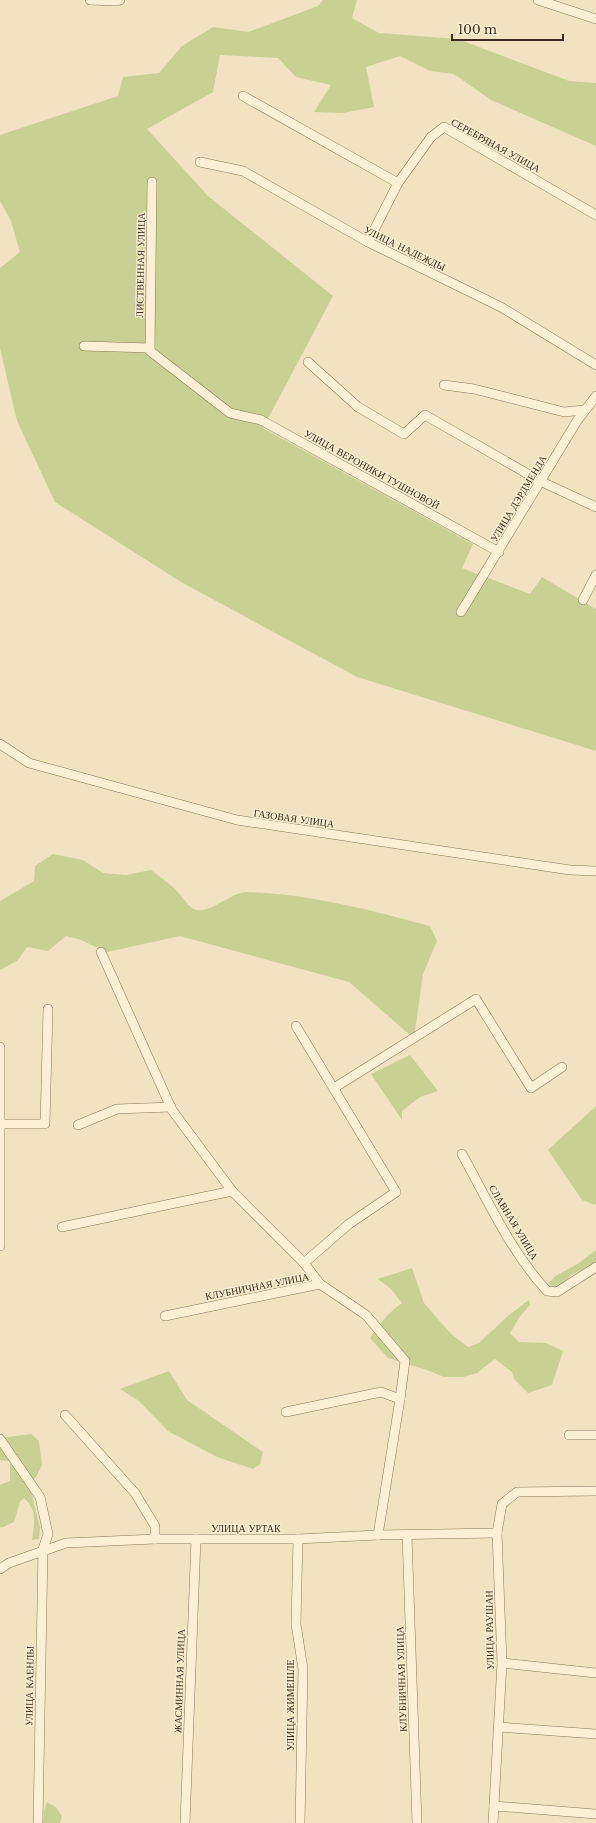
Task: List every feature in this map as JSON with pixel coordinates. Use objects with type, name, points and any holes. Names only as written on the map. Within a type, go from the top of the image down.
[{"type":"street","points":[[90,0],[115,2],[120,0]]},
{"type":"street","points":[[538,0],[596,19]]},
{"type":"street","points":[[243,96],[398,184]]},
{"type":"street","name":"СЕРЕБРЯНАЯ УЛИЦА","points":[[368,242],[398,184],[431,137],[444,127],[596,215]]},
{"type":"street","name":"УЛИЦА НАДЕЖДЫ","points":[[200,162],[243,171],[368,242],[501,307],[596,365]]},
{"type":"street","name":"ЛИСТВЕННАЯ УЛИЦА","points":[[150,348],[152,182]]},
{"type":"street","points":[[84,346],[150,348]]},
{"type":"street","name":"УЛИЦА ВЕРОНИКИ ТУШНОВОЙ","points":[[150,348],[150,352],[230,413],[261,420],[499,552]]},
{"type":"street","points":[[308,362],[358,407],[404,434],[425,415],[540,481],[596,507]]},
{"type":"street","points":[[444,385],[474,388],[564,412],[584,410]]},
{"type":"street","name":"УЛИЦА ДЭРДМЕНДА","points":[[461,612],[499,552],[540,481],[584,410],[596,396]]},
{"type":"street","points":[[583,600],[596,575]]},
{"type":"street","name":"ГАЗОВАЯ УЛИЦА","points":[[0,744],[29,763],[237,820],[570,870],[596,871]]},
{"type":"street","points":[[101,952],[171,1107],[232,1191],[304,1263],[320,1284]]},
{"type":"street","points":[[334,1088],[476,999],[531,1088],[562,1067]]},
{"type":"street","points":[[1,1124],[44,1124],[48,1009]]},
{"type":"street","points":[[296,1026],[396,1192],[348,1224],[304,1263]]},
{"type":"street","points":[[0,1046],[0,1246]]},
{"type":"street","points":[[78,1125],[117,1109],[171,1107]]},
{"type":"street","name":"СЛАВНАЯ УЛИЦА","points":[[462,1154],[507,1236],[538,1281],[547,1291],[557,1292],[596,1267]]},
{"type":"street","points":[[62,1227],[232,1191]]},
{"type":"street","name":"КЛУБНИЧНАЯ УЛИЦА","points":[[165,1316],[320,1284],[366,1315],[405,1361],[378,1535]]},
{"type":"street","points":[[286,1412],[381,1392],[400,1399]]},
{"type":"street","points":[[65,1415],[135,1493],[155,1526],[155,1539]]},
{"type":"street","points":[[570,1435],[596,1435]]},
{"type":"street","name":"УЛИЦА КАЕНЛЫ","points":[[0,1439],[40,1497],[48,1534],[43,1550],[38,1823]]},
{"type":"street","name":"УЛИЦА РАУШАН","points":[[493,1823],[502,1663],[497,1533],[502,1504],[517,1492],[596,1491]]},
{"type":"street","name":"УЛИЦА УРТАК","points":[[0,1569],[9,1562],[66,1543],[155,1539],[298,1539],[378,1535],[497,1533]]},
{"type":"street","name":"КЛУБНИЧНАЯ УЛИЦА","points":[[407,1535],[417,1823]]},
{"type":"street","name":"ЖАСМИННАЯ УЛИЦА","points":[[185,1823],[196,1539]]},
{"type":"street","name":"УЛИЦА ЖИМЕШЛЕ","points":[[298,1539],[296,1624],[303,1669],[300,1823]]},
{"type":"street","points":[[502,1663],[596,1673]]},
{"type":"street","points":[[499,1727],[596,1734]]},
{"type":"street","points":[[494,1806],[596,1814]]},
{"type":"green space","points":[[323,0],[357,0],[352,18],[379,33],[458,39],[569,81],[596,83],[596,146],[491,100],[454,74],[430,71],[400,56],[366,67],[374,107],[343,113],[314,112],[331,85],[296,77],[278,58],[220,55],[213,92],[147,129],[208,196],[333,296],[263,428],[473,544],[462,568],[530,594],[542,577],[596,609],[596,751],[357,677],[181,582],[55,502],[17,421],[0,348],[0,268],[20,252],[11,221],[0,201],[0,135],[118,96],[123,77],[159,73],[182,46],[213,27],[249,32],[318,6]]},
{"type":"green space","points":[[53,854],[83,860],[103,873],[126,875],[151,870],[173,887],[194,909],[200,910],[213,907],[241,893],[270,893],[317,899],[385,914],[430,926],[437,941],[423,974],[415,1031],[411,1036],[349,982],[180,936],[107,952],[81,940],[66,936],[48,951],[27,947],[17,961],[0,970],[0,901],[34,881],[35,866]]},
{"type":"green space","points":[[410,1055],[438,1091],[420,1097],[402,1111],[402,1120],[371,1074]]},
{"type":"green space","points":[[596,1106],[596,1205],[582,1200],[548,1150]]},
{"type":"green space","points":[[596,1250],[596,1264],[571,1275],[557,1289],[548,1284],[554,1277],[579,1263]]},
{"type":"green space","points":[[412,1268],[424,1303],[451,1334],[468,1347],[479,1343],[509,1315],[529,1300],[530,1305],[521,1315],[510,1333],[519,1342],[546,1343],[563,1351],[552,1385],[528,1393],[515,1380],[512,1372],[495,1359],[477,1373],[463,1377],[444,1377],[388,1358],[370,1338],[384,1319],[402,1303],[391,1289],[378,1279]]},
{"type":"green space","points":[[169,1371],[187,1400],[263,1452],[260,1464],[253,1469],[217,1457],[168,1431],[139,1401],[120,1389]]},
{"type":"green space","points":[[31,1434],[39,1441],[42,1465],[36,1477],[29,1483],[40,1528],[39,1539],[32,1540],[34,1518],[31,1508],[24,1498],[20,1502],[14,1522],[1,1528],[0,1526],[0,1485],[10,1481],[10,1461],[0,1460],[0,1438]]},
{"type":"green space","points":[[47,1802],[56,1807],[62,1816],[60,1823],[43,1823],[44,1811]]}]
